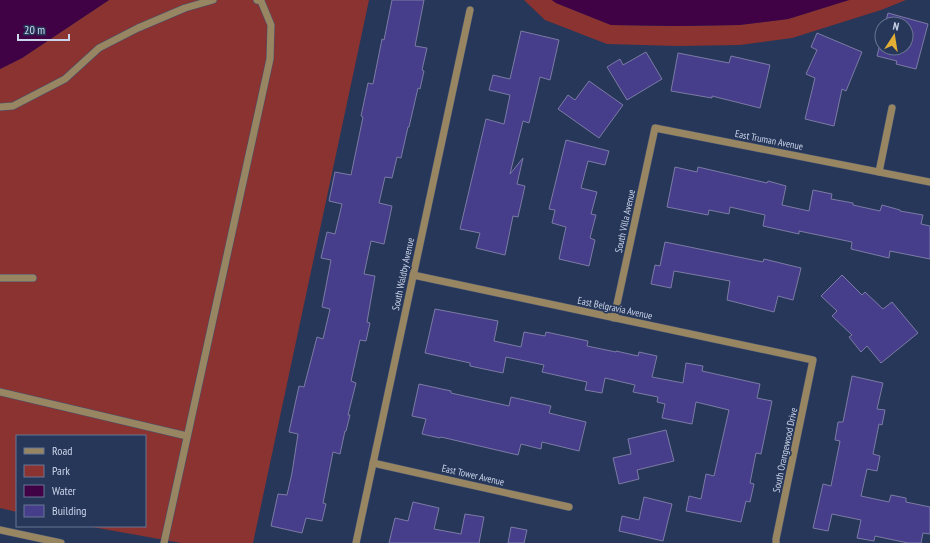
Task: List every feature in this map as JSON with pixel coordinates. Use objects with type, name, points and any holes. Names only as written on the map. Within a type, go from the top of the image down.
[{"type":"street","points":[[0,107],[13,106],[65,79],[99,48],[138,28],[185,8],[213,0]]},
{"type":"street","points":[[164,543],[270,59],[271,25],[261,1],[257,0]]},
{"type":"street","name":"South Waldby Avenue","points":[[356,543],[470,10]]},
{"type":"street","points":[[879,172],[892,108]]},
{"type":"street","name":"East Truman Avenue","points":[[654,128],[930,182]]},
{"type":"street","name":"South Villa Avenue","points":[[614,318],[654,128]]},
{"type":"street","name":"East Belgravia Avenue","points":[[413,275],[813,360]]},
{"type":"street","points":[[0,278],[33,278]]},
{"type":"street","name":"South Orangewood Drive","points":[[776,543],[813,360]]},
{"type":"street","points":[[0,392],[188,436]]},
{"type":"street","name":"East Tower Avenue","points":[[373,462],[569,506]]},
{"type":"street","points":[[0,530],[61,543]]},
{"type":"green space","points":[[109,0],[369,0],[253,543],[181,543],[93,527],[146,527],[146,435],[16,435],[16,512],[0,508],[0,69],[22,58]]},
{"type":"green space","points":[[524,0],[552,0],[556,3],[611,25],[678,26],[739,25],[788,19],[849,0],[906,0],[881,10],[792,38],[740,45],[678,46],[607,44],[545,20]]},
{"type":"water","points":[[0,0],[109,0],[22,58],[0,69]]},
{"type":"water","points":[[552,0],[849,0],[788,19],[739,25],[678,26],[611,25],[556,3]]},
{"type":"building","points":[[392,0],[424,0],[415,46],[427,48],[422,70],[424,71],[420,89],[418,88],[401,158],[397,157],[392,178],[385,177],[379,203],[392,206],[384,244],[371,241],[364,274],[375,276],[367,322],[370,323],[366,341],[360,340],[351,381],[356,383],[340,454],[333,452],[323,503],[326,504],[322,521],[306,518],[302,533],[271,526],[278,494],[287,495],[292,473],[298,434],[289,432],[299,386],[304,387],[317,337],[323,339],[330,309],[322,307],[331,260],[321,258],[327,232],[335,234],[342,204],[329,201],[335,172],[351,175],[363,117],[361,116],[368,83],[373,84]]},
{"type":"building","points":[[888,13],[899,16],[887,16]]},
{"type":"building","points":[[914,20],[928,24],[916,69],[896,64],[897,61],[877,56],[914,56]]},
{"type":"building","points":[[521,31],[559,40],[550,80],[540,77],[529,123],[523,121],[510,174],[523,158],[517,184],[525,186],[518,217],[513,216],[505,255],[476,248],[480,233],[460,229],[486,119],[504,124],[510,95],[489,90],[493,75],[510,79]]},
{"type":"building","points":[[817,33],[862,52],[846,91],[842,89],[834,126],[805,119],[815,78],[806,74],[817,50],[811,47]]},
{"type":"building","points":[[646,52],[662,79],[627,100],[607,67],[620,59],[623,65]]},
{"type":"building","points":[[678,53],[729,63],[731,56],[770,65],[760,108],[712,96],[712,98],[671,91]]},
{"type":"building","points":[[589,81],[623,105],[599,138],[558,109],[568,95],[575,100]]},
{"type":"building","points":[[566,140],[609,151],[605,165],[588,161],[581,188],[597,192],[591,214],[596,215],[590,238],[595,240],[589,266],[559,259],[566,227],[552,223],[555,210],[549,209]]},
{"type":"building","points":[[675,167],[697,172],[698,167],[786,186],[782,205],[809,211],[813,190],[832,194],[831,199],[853,203],[853,205],[880,211],[882,205],[900,211],[923,215],[921,224],[930,226],[930,259],[890,251],[889,258],[851,249],[852,242],[799,231],[799,234],[763,226],[765,215],[730,207],[729,214],[709,210],[708,215],[667,207]]},
{"type":"building","points":[[665,242],[763,262],[764,259],[801,268],[793,300],[778,296],[774,312],[727,300],[730,281],[674,271],[671,288],[651,284],[655,265],[660,266]]},
{"type":"building","points":[[842,275],[862,295],[865,292],[883,309],[892,302],[918,333],[881,363],[867,346],[861,352],[849,337],[852,335],[832,316],[837,311],[821,296]]},
{"type":"building","points":[[435,309],[498,321],[494,341],[521,347],[524,332],[545,336],[546,332],[588,341],[587,346],[638,356],[639,352],[657,356],[652,377],[683,383],[686,363],[703,366],[702,371],[760,384],[757,398],[772,401],[761,454],[756,453],[750,483],[754,484],[750,502],[746,501],[741,522],[686,511],[689,496],[701,499],[706,474],[714,476],[729,410],[696,402],[692,424],[662,418],[665,404],[657,402],[658,397],[633,392],[635,385],[605,378],[602,393],[585,390],[587,382],[542,372],[544,365],[506,357],[503,373],[470,366],[470,363],[425,353]]},
{"type":"building","points":[[852,376],[883,383],[877,409],[885,410],[882,425],[879,424],[873,454],[880,456],[877,471],[867,469],[861,496],[889,502],[891,495],[906,498],[906,502],[930,507],[930,534],[923,533],[921,543],[908,543],[875,536],[874,541],[857,538],[861,520],[832,514],[828,531],[813,528],[823,484],[831,486],[840,441],[835,440],[838,422],[843,422]]},
{"type":"building","points":[[419,384],[509,406],[511,397],[551,406],[549,413],[586,422],[579,451],[542,442],[541,449],[521,444],[518,455],[422,434],[426,419],[412,416]]},
{"type":"building","points":[[666,430],[674,461],[637,470],[639,479],[619,484],[613,458],[631,454],[628,439]]},
{"type":"building","points":[[644,497],[672,504],[663,541],[619,531],[622,516],[639,520]]},
{"type":"building","points":[[413,502],[439,508],[434,529],[461,534],[465,514],[484,517],[479,543],[389,543],[395,518],[408,521]]},
{"type":"building","points":[[511,527],[527,530],[524,543],[508,543]]}]
